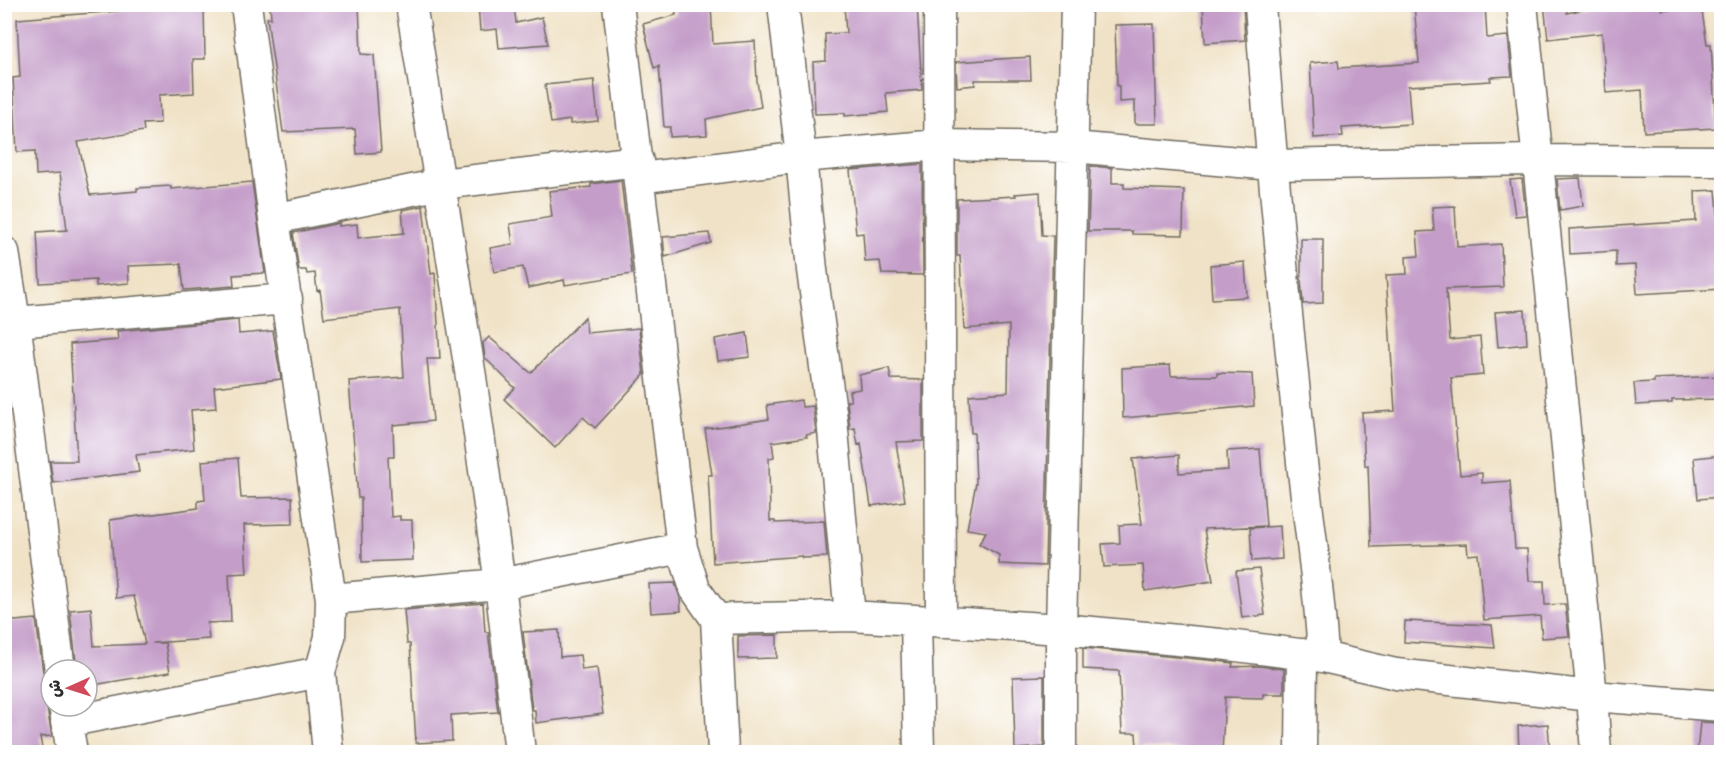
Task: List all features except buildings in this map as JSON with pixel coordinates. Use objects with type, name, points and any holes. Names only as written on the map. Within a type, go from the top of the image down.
[{"type":"street","points":[[246,4],[274,219],[331,599],[330,637],[320,672],[328,753]]},
{"type":"street","points":[[411,4],[441,184],[500,584],[520,753]]},
{"type":"street","points":[[618,4],[682,548],[695,588],[716,619],[723,753]]},
{"type":"street","points":[[783,4],[812,270],[832,420],[850,616]]},
{"type":"street","points":[[919,753],[929,621],[939,145],[939,4]]},
{"type":"street","points":[[1061,753],[1061,629],[1076,4]]},
{"type":"street","points":[[1260,4],[1272,165],[1322,626],[1312,656],[1301,753]]},
{"type":"street","points":[[1522,4],[1596,753]]},
{"type":"street","points":[[274,219],[441,184],[939,145],[1073,147],[1272,165],[1539,160],[1722,161]]},
{"type":"street","points":[[4,252],[10,322],[58,658]]},
{"type":"street","points":[[10,322],[287,299]]},
{"type":"street","points":[[331,599],[500,584],[682,548]]},
{"type":"street","points":[[716,619],[850,616],[1061,629],[1312,656],[1396,674],[1592,696],[1722,706]]},
{"type":"street","points":[[99,708],[320,672]]},
{"type":"street","points":[[66,718],[72,753]]}]
